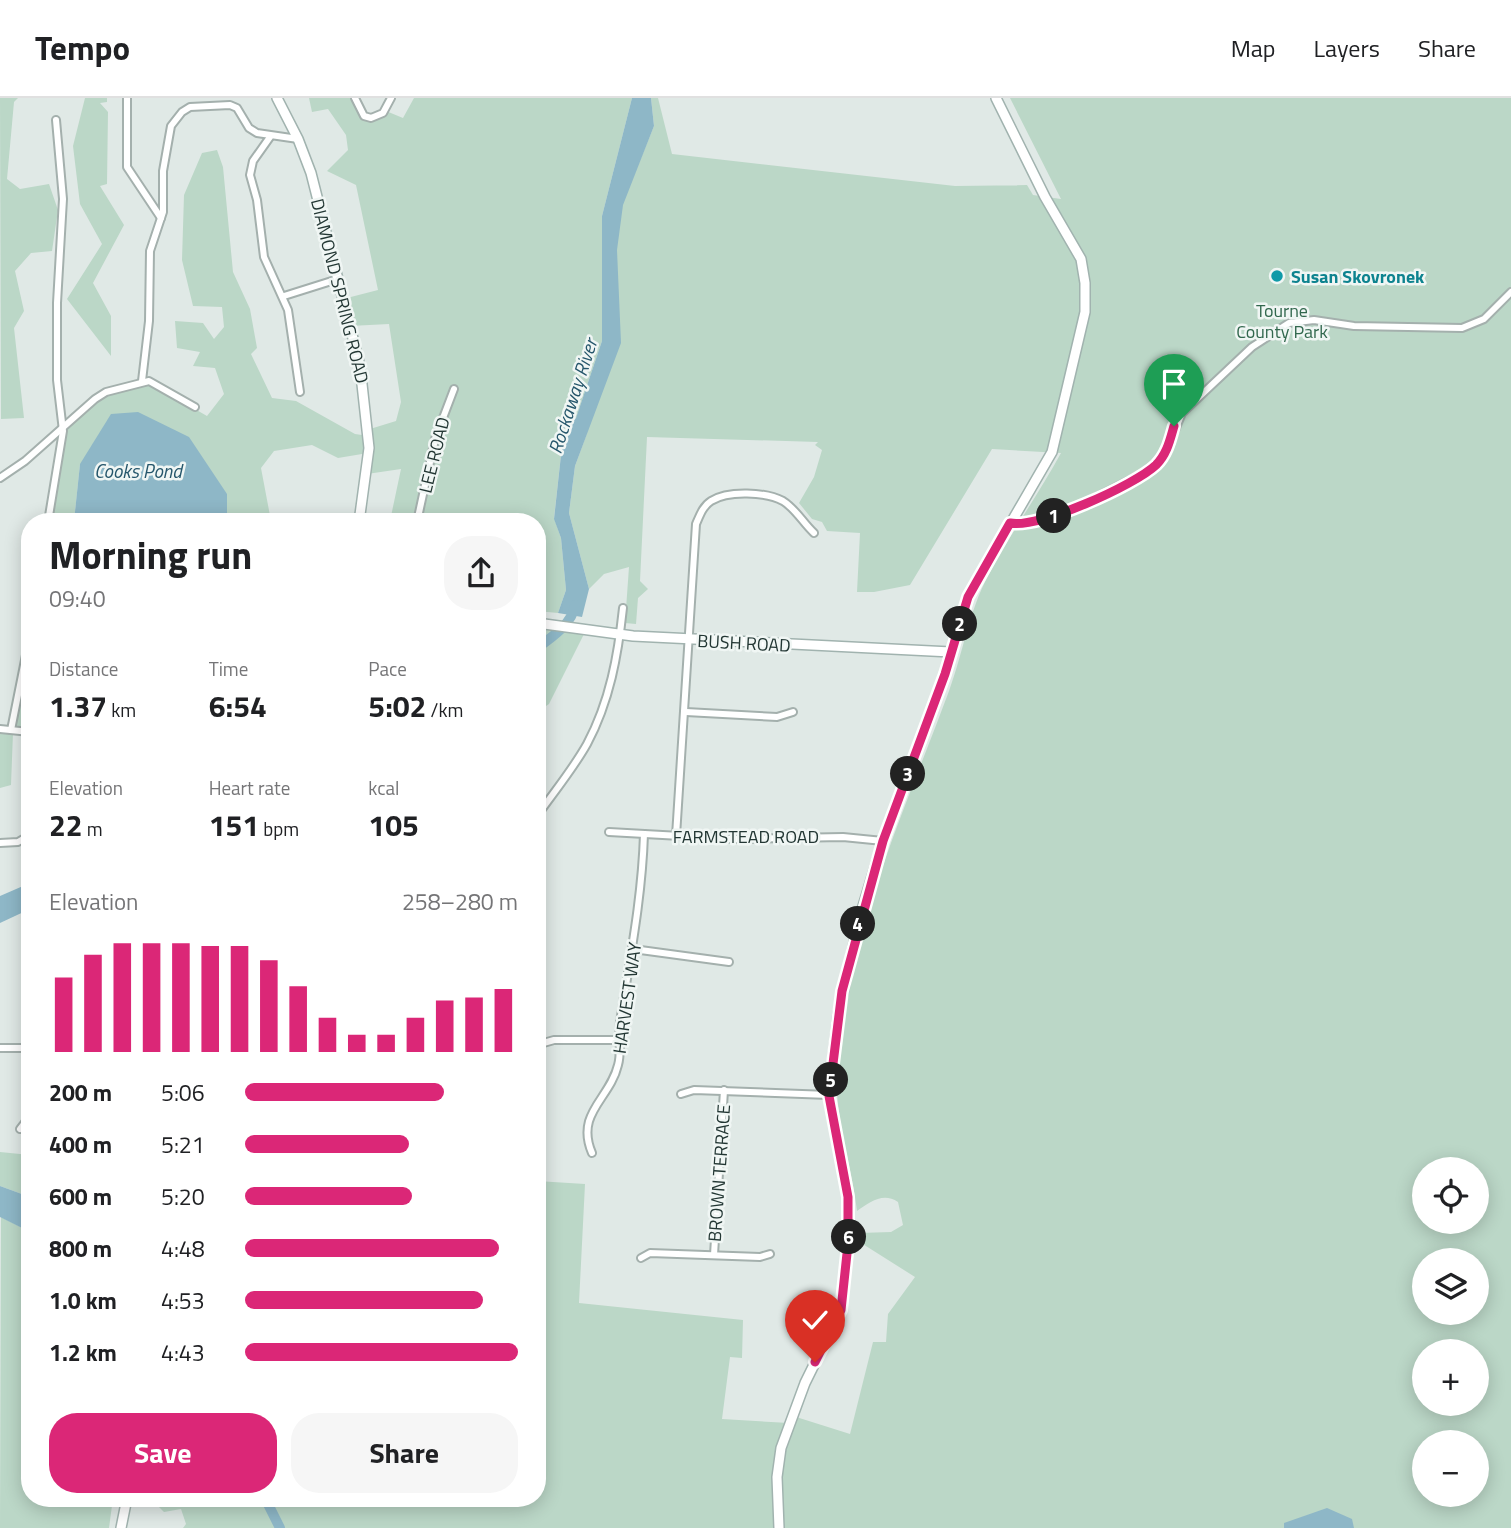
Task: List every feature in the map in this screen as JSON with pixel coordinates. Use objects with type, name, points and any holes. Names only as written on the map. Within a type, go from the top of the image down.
[{"type":"street","points":[[127,98],[127,167],[161,218]]},
{"type":"street","name":"DIAMOND SPRING ROAD","points":[[277,98],[298,139],[311,173],[360,366],[368,431],[367,469],[360,513]]},
{"type":"street","points":[[355,98],[364,117],[378,117],[391,98]]},
{"type":"street","points":[[779,1528],[777,1477],[781,1448],[805,1382],[836,1325],[844,1283],[848,1197],[829,1096],[842,991],[883,841],[971,591],[1052,452],[1086,303],[1081,259],[1045,197],[996,98]]},
{"type":"street","points":[[142,382],[154,239],[164,203],[163,172],[171,126],[181,112],[196,102],[237,108],[249,128],[270,136],[298,139]]},
{"type":"street","points":[[49,513],[63,427],[57,380],[57,303],[63,199],[55,120]]},
{"type":"street","points":[[270,136],[253,161],[250,175],[257,200],[264,257],[284,296],[300,392]]},
{"type":"street","points":[[284,296],[338,279]]},
{"type":"street","points":[[1010,523],[1033,522],[1075,508],[1152,468],[1166,452],[1182,413],[1252,347],[1283,326],[1314,320],[1354,326],[1462,328],[1484,319],[1511,292]]},
{"type":"street","points":[[0,478],[106,392],[142,382],[155,384],[195,407]]},
{"type":"street","name":"LEE ROAD","points":[[418,513],[435,439],[454,389]]},
{"type":"street","points":[[676,836],[696,524],[703,508],[712,500],[732,494],[774,497],[792,508],[814,533]]},
{"type":"street","points":[[1017,513],[1033,522]]},
{"type":"street","points":[[546,803],[588,743],[609,691],[623,608]]},
{"type":"street","name":"BUSH ROAD","points":[[546,624],[620,635],[689,640],[951,652]]},
{"type":"street","points":[[11,730],[21,680]]},
{"type":"street","points":[[686,712],[777,717],[793,712]]},
{"type":"street","points":[[0,729],[21,731]]},
{"type":"street","name":"FARMSTEAD ROAD","points":[[608,832],[759,839],[843,836],[883,841]]},
{"type":"street","name":"HARVEST WAY","points":[[592,1153],[586,1139],[589,1119],[618,1065],[619,1040],[642,890],[643,834]]},
{"type":"street","points":[[0,843],[21,840]]},
{"type":"street","points":[[633,949],[729,962]]},
{"type":"street","points":[[546,1042],[619,1040]]},
{"type":"street","points":[[0,1048],[21,1048]]},
{"type":"street","points":[[681,1094],[694,1090],[724,1090],[829,1096]]},
{"type":"street","name":"BROWN TERRACE","points":[[714,1255],[724,1090]]},
{"type":"street","points":[[641,1258],[650,1253],[760,1257],[769,1254]]},
{"type":"street","points":[[121,1528],[125,1507]]},
{"type":"green space","points":[[0,98],[18,98],[14,102],[7,179],[20,189],[49,184],[58,210],[52,251],[31,253],[15,271],[24,311],[14,328],[24,418],[1,419]]},
{"type":"green space","points":[[85,98],[107,98],[107,102],[100,103],[108,112],[107,184],[100,186],[124,225],[93,283],[111,316],[111,356],[67,299],[102,244],[80,204],[73,146]]},
{"type":"green space","points":[[309,98],[359,98],[370,120],[386,111],[403,118],[414,98],[632,98],[602,216],[602,341],[576,418],[562,428],[571,428],[562,446],[554,518],[561,538],[566,590],[558,613],[546,612],[546,513],[392,513],[401,469],[367,474],[368,453],[338,458],[312,445],[274,451],[261,468],[269,513],[227,513],[227,494],[80,464],[75,513],[51,513],[66,425],[103,393],[146,381],[207,416],[224,394],[215,368],[193,366],[200,352],[177,348],[175,321],[203,323],[214,339],[224,327],[222,307],[193,306],[182,260],[184,195],[202,153],[217,150],[223,167],[233,272],[250,309],[257,348],[251,354],[272,398],[296,401],[355,434],[369,436],[370,429],[396,421],[401,402],[389,324],[350,326],[343,299],[378,290],[356,185],[327,171],[348,150],[346,135],[328,109],[312,112]]},
{"type":"green space","name":"Tourne County Park","points":[[651,98],[658,98],[672,154],[955,186],[1027,185],[1033,195],[1061,199],[1010,98],[1511,98],[1511,1528],[183,1528],[186,1524],[181,1509],[164,1512],[159,1507],[546,1507],[546,1182],[585,1184],[579,1303],[743,1320],[742,1358],[730,1357],[722,1419],[789,1423],[793,1416],[850,1434],[873,1342],[886,1342],[888,1314],[915,1277],[858,1241],[859,1233],[891,1232],[903,1225],[898,1202],[892,1199],[877,1199],[857,1211],[837,1092],[842,1025],[863,927],[878,879],[949,691],[981,589],[1061,453],[992,449],[910,585],[874,592],[857,592],[860,533],[827,531],[822,522],[812,519],[799,503],[814,477],[822,450],[815,445],[818,442],[647,437],[640,581],[648,589],[638,598],[636,624],[625,623],[629,567],[604,574],[589,589],[569,513],[575,466],[586,436],[603,368],[617,217],[654,126]]},
{"type":"green space","points":[[546,628],[584,634],[546,706]]},
{"type":"green space","points":[[21,686],[21,733],[13,733],[11,785],[0,788],[0,732],[12,732]]},
{"type":"green space","points":[[0,1152],[21,1154],[21,1194],[0,1186]]},
{"type":"green space","points":[[1,1217],[21,1227],[21,1507],[112,1507],[109,1528],[0,1528]]},
{"type":"water","points":[[632,98],[651,98],[654,126],[623,205],[617,250],[621,343],[575,466],[569,513],[589,589],[582,617],[558,613],[566,590],[561,538],[554,519],[562,446],[570,428],[560,428],[576,418],[602,341],[602,216]]},
{"type":"water","name":"Cooks Pond","points":[[138,412],[189,437],[227,494],[227,513],[75,513],[80,464],[111,414]]},
{"type":"water","points":[[21,887],[21,913],[0,923],[0,896]]},
{"type":"water","points":[[0,1186],[21,1194],[21,1228],[0,1217]]},
{"type":"water","points":[[1327,1508],[1352,1519],[1354,1528],[1284,1528],[1284,1523]]},
{"type":"waterway","name":"Rockaway River","points":[[546,642],[566,624],[575,605]]},
{"type":"waterway","name":"Rockaway River","points":[[270,1507],[280,1528]]},
{"type":"place","name":"Susan Skovronek","points":[[1277,276]]},
{"type":"route","points":[[815,1362],[836,1325],[841,1310],[848,1244],[848,1197],[829,1096],[835,1029],[842,991],[860,916],[883,841],[945,674],[968,597],[1010,523],[1017,525],[1055,516],[1113,491],[1146,473],[1166,452],[1174,426]]}]
